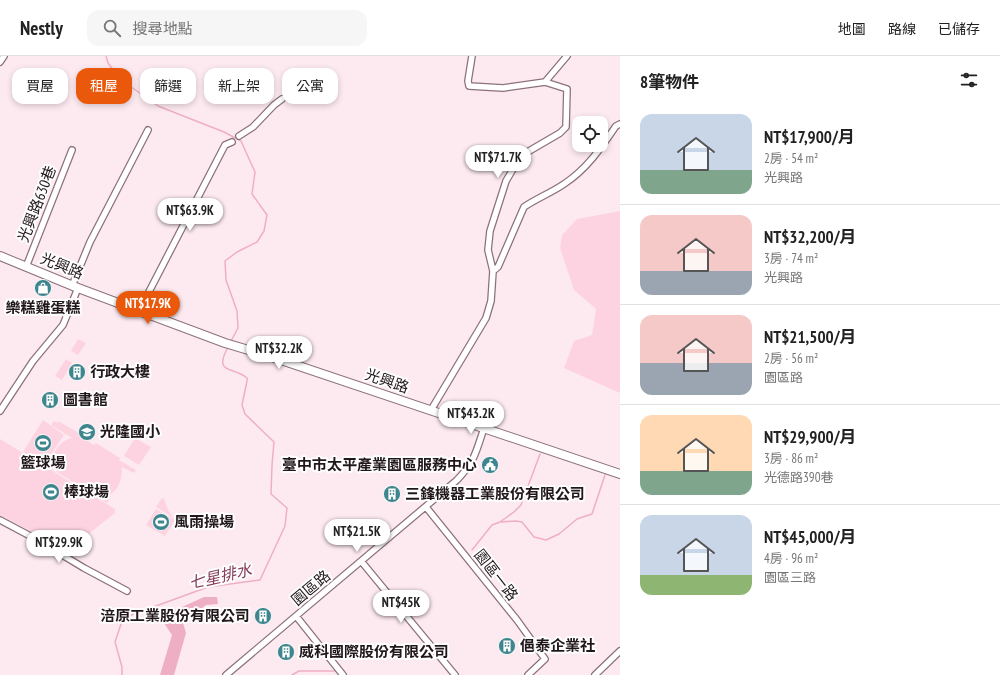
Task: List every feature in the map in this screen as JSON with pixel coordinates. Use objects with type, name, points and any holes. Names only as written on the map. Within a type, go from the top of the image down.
[{"type":"main road","name":"光興路","points":[[0,256],[75,287],[226,343],[275,358],[620,474]]},
{"type":"street","points":[[0,62],[4,56]]},
{"type":"street","points":[[431,410],[486,318],[491,301],[493,270],[488,250],[490,231],[506,181],[524,154],[560,133],[566,127],[567,89],[545,82],[503,88],[469,86],[468,81],[472,56]]},
{"type":"street","points":[[545,82],[566,56]]},
{"type":"street","points":[[239,136],[253,127],[274,104],[282,99]]},
{"type":"street","points":[[493,270],[498,267],[524,207],[532,201],[564,185],[579,173],[593,159],[616,126],[620,124]]},
{"type":"street","points":[[0,410],[33,361],[64,325],[90,242],[148,130]]},
{"type":"street","points":[[139,311],[225,144],[232,142]]},
{"type":"street","name":"光興路630巷","points":[[26,267],[72,150]]},
{"type":"street","name":"園區路","points":[[226,675],[456,480],[471,464],[475,457],[484,428]]},
{"type":"street","name":"園區一路","points":[[426,506],[512,614],[545,659],[528,675]]},
{"type":"street","points":[[0,520],[127,591]]},
{"type":"street","points":[[361,561],[455,675]]},
{"type":"street","points":[[296,616],[343,675]]},
{"type":"street","points":[[595,675],[620,651]]},
{"type":"shaded area","points":[[620,211],[620,393],[564,368],[574,341],[592,335],[596,309],[574,290],[560,248],[562,235],[577,219]]},
{"type":"shaded area","points":[[78,339],[86,343],[78,355],[71,351]]},
{"type":"shaded area","points":[[66,359],[72,363],[62,380],[55,376]]},
{"type":"shaded area","name":"籃球場","points":[[43,420],[64,435],[44,465],[23,452]]},
{"type":"shaded area","points":[[54,421],[57,423],[58,421],[86,437],[85,439],[79,436],[94,445],[96,443],[120,458],[119,460],[136,470],[134,473],[122,467],[119,485],[114,492],[106,497],[110,499],[107,503],[57,472],[53,461],[55,451],[62,443],[72,438],[51,425]]},
{"type":"shaded area","points":[[135,438],[151,447],[139,465],[124,456]]},
{"type":"shaded area","points":[[0,439],[115,509],[115,513],[81,540],[69,546],[48,540],[0,515]]},
{"type":"shaded area","points":[[162,498],[164,499],[169,512],[174,518],[156,507]]},
{"type":"shaded area","name":"風雨操場","points":[[156,509],[175,520],[165,536],[146,525]]},
{"type":"shaded area","points":[[204,597],[217,597],[218,604],[206,605],[183,623],[186,633],[174,675],[160,675],[172,635],[160,617]]},
{"type":"waterway","name":"七星排水","points":[[106,56],[108,63],[120,79],[158,106],[224,132],[241,141],[255,172],[252,194],[267,215],[264,231],[257,242],[237,252],[225,261],[226,280],[237,311],[238,328],[231,341]]},
{"type":"waterway","name":"七星排水","points":[[122,675],[122,667],[115,642],[123,618],[208,587],[260,580],[285,526],[287,508],[271,494],[274,442],[245,414],[242,405],[247,378],[242,374],[224,366],[224,356],[228,347]]},
{"type":"waterway","points":[[472,550],[492,525],[500,522],[521,505],[540,454]]},
{"type":"waterway","points":[[500,522],[522,522],[534,537],[546,540],[559,534],[577,519],[592,514],[605,475]]},
{"type":"waterway","points":[[292,675],[299,671],[334,671]]},
{"type":"place","name":"樂糕雞蛋糕","points":[[43,288]]},
{"type":"place","name":"行政大樓","points":[[77,372]]},
{"type":"place","name":"圖書館","points":[[50,400]]},
{"type":"place","name":"光隆國小","points":[[87,432]]},
{"type":"place","name":"籃球場","points":[[43,443]]},
{"type":"place","name":"臺中市太平產業園區服務中心","points":[[490,465]]},
{"type":"place","name":"棒球場","points":[[51,492]]},
{"type":"place","name":"三鋒機器工業股份有限公司","points":[[392,494]]},
{"type":"place","name":"風雨操場","points":[[161,522]]},
{"type":"place","name":"涪原工業股份有限公司","points":[[263,616]]},
{"type":"place","name":"俋泰企業社","points":[[507,646]]},
{"type":"place","name":"威科國際股份有限公司","points":[[286,652]]}]
